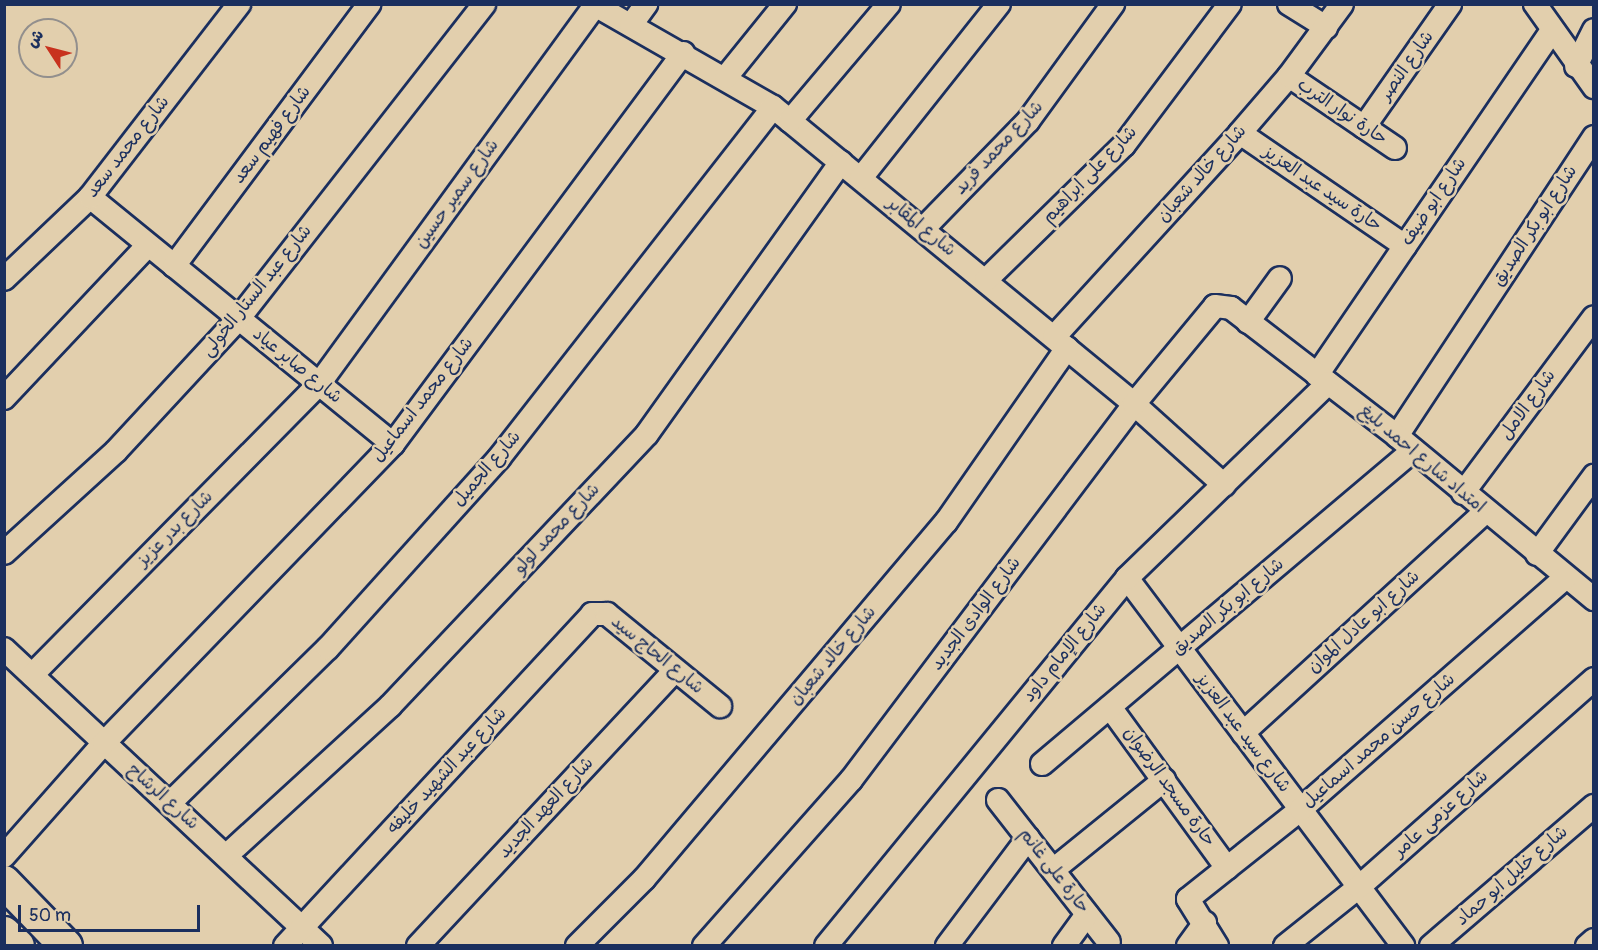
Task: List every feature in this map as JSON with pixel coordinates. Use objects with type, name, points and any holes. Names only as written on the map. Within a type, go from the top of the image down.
[{"type":"main road","points":[[4,882],[66,945]]},
{"type":"main road","points":[[4,933],[18,945]]},
{"type":"street","name":"شارع محمد سعد","points":[[4,279],[90,197],[239,4]]},
{"type":"street","name":"شارع فهيم سعد","points":[[174,266],[369,4]]},
{"type":"street","name":"شارع عبد الستار الخولى","points":[[4,553],[116,451],[239,318],[484,4]]},
{"type":"street","points":[[631,25],[646,4]]},
{"type":"street","points":[[726,77],[785,4]]},
{"type":"street","name":"شارع الجميل","points":[[170,803],[328,648],[499,458],[782,114],[889,4]]},
{"type":"street","points":[[861,178],[999,4]]},
{"type":"street","name":"شارع محمد فريد","points":[[923,229],[1028,121],[1113,4]]},
{"type":"street","name":"شارع على ابراهيم","points":[[986,280],[1124,145],[1230,4]]},
{"type":"street","points":[[1289,4],[1326,27]]},
{"type":"street","name":"شارع خالد شعبان","points":[[577,945],[644,879],[946,522],[1060,342],[1289,76],[1342,4]]},
{"type":"street","name":"شارع النصر","points":[[1364,127],[1450,4]]},
{"type":"street","points":[[1535,4],[1576,66],[1593,87]]},
{"type":"street","name":"شارع المقابر","points":[[594,5],[726,77],[782,114],[1134,404],[1224,485]]},
{"type":"street","name":"شارع سمير حسين","points":[[319,384],[594,5]]},
{"type":"street","name":"شارع ابو ضيف","points":[[1323,379],[1405,246],[1551,30]]},
{"type":"street","points":[[1576,66],[1593,30]]},
{"type":"street","name":"شارع محمد اسماعيل","points":[[4,856],[104,743],[393,444],[683,53]]},
{"type":"street","name":"حارة نوار الترب","points":[[1289,76],[1395,148]]},
{"type":"street","name":"حارة سيد عبد العزيز","points":[[1240,133],[1405,246]]},
{"type":"street","name":"شارع ابو بكر الصديق","points":[[1042,764],[1180,648],[1405,443],[1593,137]]},
{"type":"street","name":"شارع محمد لولو","points":[[227,855],[390,706],[647,434],[841,162]]},
{"type":"street","name":"شارع صابر عياد","points":[[90,197],[393,444]]},
{"type":"street","points":[[4,398],[148,245]]},
{"type":"street","points":[[1248,322],[1280,278]]},
{"type":"street","name":"شارع الوادى الجديد","points":[[704,945],[851,780],[1134,404],[1215,306],[1226,305],[1248,322]]},
{"type":"street","name":"شارع الامل","points":[[1463,493],[1593,316]]},
{"type":"street","name":"امتداد شارع احمد بليغ","points":[[1248,322],[1405,443],[1485,512],[1593,599]]},
{"type":"street","name":"شارع الإمام داود","points":[[826,945],[1127,578],[1224,485],[1323,379]]},
{"type":"street","name":"شارع بدر عزيز","points":[[32,675],[319,384]]},
{"type":"street","points":[[1537,554],[1593,476]]},
{"type":"street","name":"شارع ابو عادل الموان","points":[[1243,733],[1485,512]]},
{"type":"street","name":"شارع حسن محمد اسماعيل","points":[[1205,923],[1188,899],[1301,809],[1566,577]]},
{"type":"street","name":"شارع سيد عبد العزيز","points":[[1127,578],[1403,945]]},
{"type":"street","name":"شارع الحاج سيد","points":[[592,614],[607,614],[720,706]]},
{"type":"street","name":"شارع عبد الشهيد خليفه","points":[[285,945],[592,614]]},
{"type":"street","name":"شارع الرشاح","points":[[4,649],[321,945]]},
{"type":"street","name":"شارع العهد الجديد","points":[[417,945],[675,670]]},
{"type":"street","name":"شارع عزمى عامر","points":[[1285,945],[1359,887],[1593,679]]},
{"type":"street","name":"حارة مسجد الرضوان","points":[[1110,707],[1227,868]]},
{"type":"street","points":[[1053,870],[1164,780]]},
{"type":"street","name":"حارة على غانم","points":[[998,800],[1109,942]]},
{"type":"street","name":"شارع خليل ابو حماد","points":[[1431,945],[1593,806]]},
{"type":"street","points":[[947,945],[1028,838]]},
{"type":"street","points":[[1064,945],[1087,914]]},
{"type":"street","points":[[1188,945],[1205,923],[1217,945]]},
{"type":"street","points":[[1587,945],[1593,940]]}]
